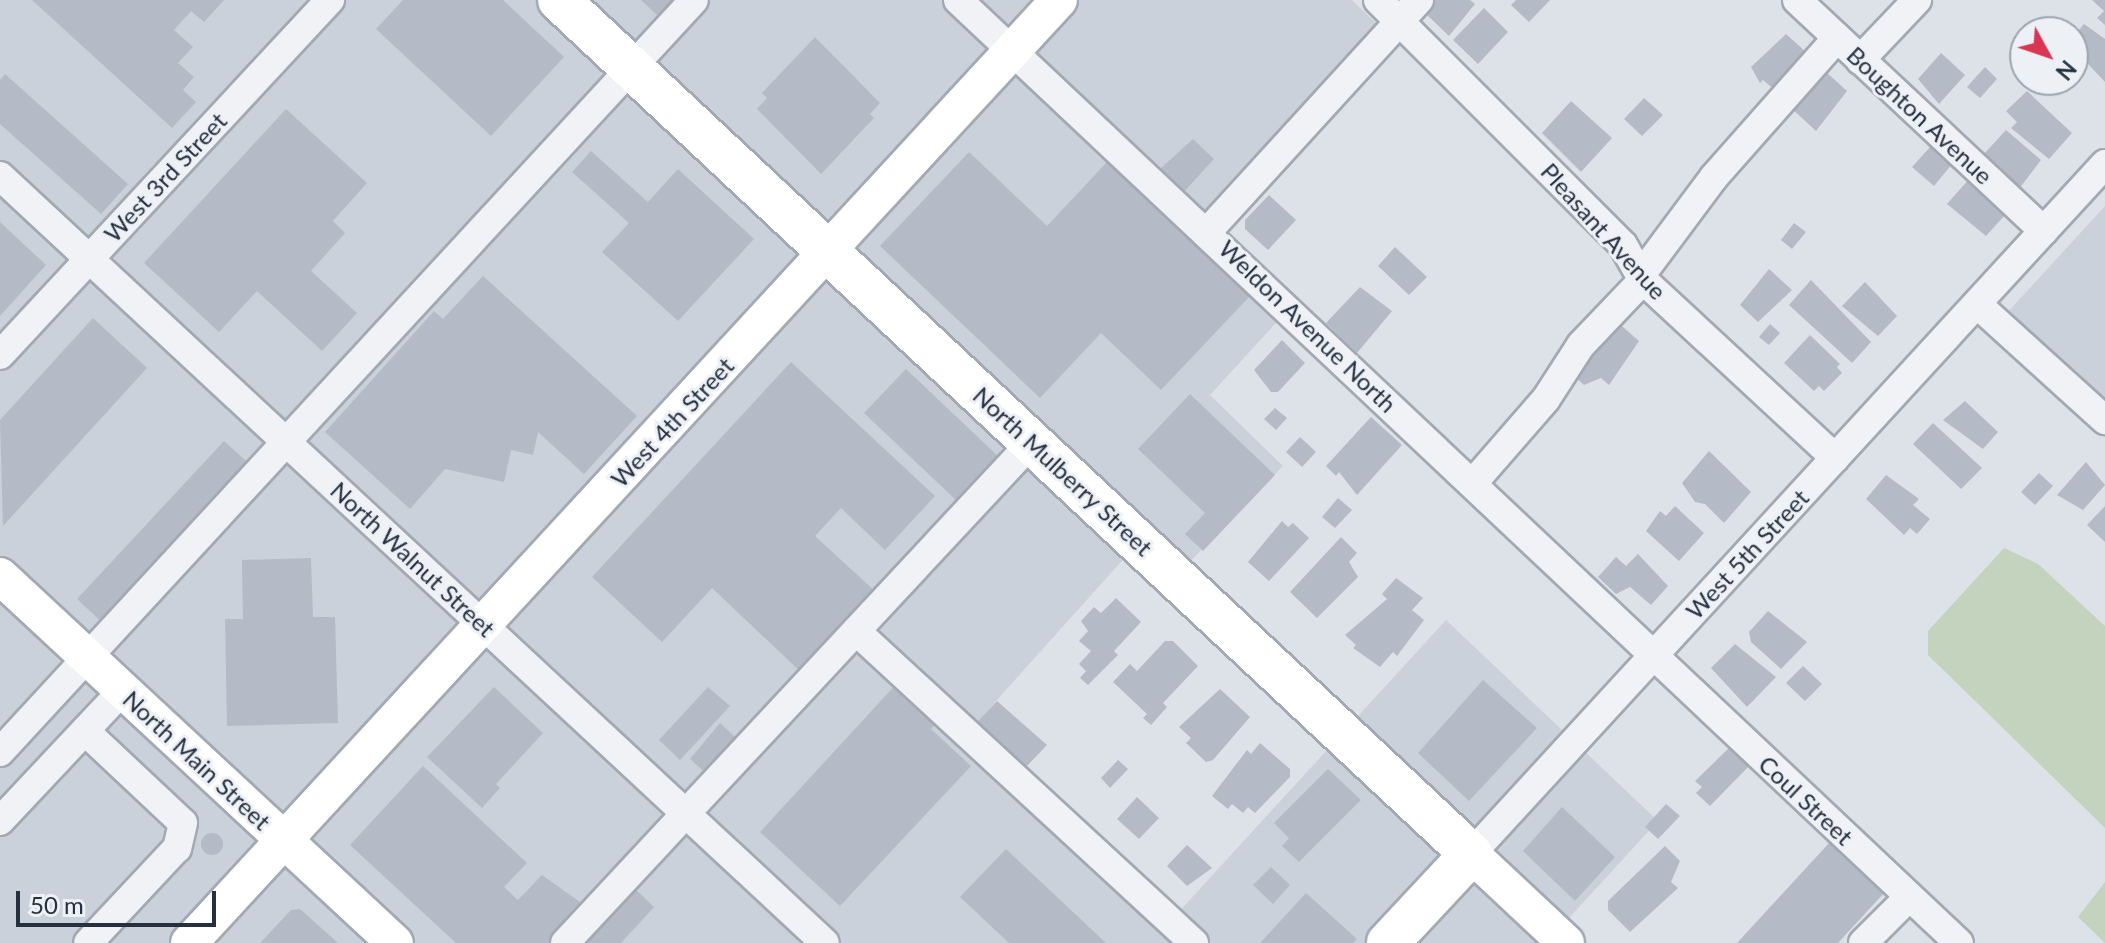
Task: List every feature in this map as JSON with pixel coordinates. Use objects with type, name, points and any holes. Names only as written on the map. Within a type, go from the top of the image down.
[{"type":"highway","name":"North Mulberry Street","points":[[559,0],[1471,854]]},
{"type":"highway","name":"West 5th Street","points":[[1388,943],[1471,854]]},
{"type":"main road","name":"West 4th Street","points":[[189,943],[1059,0]]},
{"type":"main road","name":"North Main Street","points":[[0,576],[395,943]]},
{"type":"main road","name":"North Mulberry Street","points":[[1471,854],[1566,943]]},
{"type":"street","name":"West 3rd Street","points":[[0,355],[330,0]]},
{"type":"street","points":[[0,752],[694,0]]},
{"type":"street","name":"Weldon Avenue North","points":[[958,0],[1208,231],[1655,655]]},
{"type":"street","name":"Pleasant Avenue","points":[[1378,0],[1409,10],[1623,245],[1642,277],[1835,458]]},
{"type":"street","name":"Boughton Avenue","points":[[1797,0],[2044,231]]},
{"type":"street","points":[[1860,60],[1917,0]]},
{"type":"street","points":[[1208,231],[1409,10]]},
{"type":"street","points":[[1473,483],[1546,399],[1581,345],[1642,277],[1714,177],[1837,38]]},
{"type":"street","name":"West 5th Street","points":[[1471,854],[2105,164]]},
{"type":"street","name":"North Walnut Street","points":[[0,176],[825,943]]},
{"type":"street","points":[[1977,304],[2105,420]]},
{"type":"street","points":[[565,943],[1032,442]]},
{"type":"street","points":[[856,631],[1194,943]]},
{"type":"street","name":"Coul Street","points":[[1655,655],[1959,943]]},
{"type":"street","points":[[0,821],[123,690]]},
{"type":"street","points":[[85,731],[183,823],[177,848],[88,943]]},
{"type":"street","points":[[1863,943],[1909,897]]},
{"type":"shaded area","points":[[0,0],[1352,0],[1383,30],[1197,231],[1285,313],[1210,395],[1283,466],[1172,580],[1137,544],[971,729],[1176,915],[1446,620],[1658,821],[1546,943],[0,943]]},
{"type":"shaded area","points":[[2105,206],[2105,402],[2006,314]]},
{"type":"green space","points":[[2004,548],[2038,564],[2105,626],[2105,828],[1928,655],[1928,631]]},
{"type":"green space","points":[[2105,882],[2105,943],[2078,917]]},
{"type":"building","points":[[32,0],[224,0],[204,22],[191,11],[174,30],[193,47],[178,63],[194,77],[183,90],[196,102],[172,128]]},
{"type":"building","points":[[403,0],[503,0],[564,57],[491,136],[376,29]]},
{"type":"building","points":[[641,0],[674,0],[659,17]]},
{"type":"building","points":[[1432,0],[1470,0],[1475,4],[1449,36],[1422,10]]},
{"type":"building","points":[[1516,0],[1550,0],[1529,22],[1511,5]]},
{"type":"building","points":[[2092,0],[2105,0],[2105,25],[2097,18],[2104,11]]},
{"type":"building","points":[[1484,8],[1508,32],[1478,64],[1453,40]]},
{"type":"building","points":[[2089,28],[2105,39],[2105,82],[2089,65]]},
{"type":"building","points":[[1786,34],[1807,53],[1776,91],[1763,80],[1760,83],[1751,67]]},
{"type":"building","points":[[815,37],[880,103],[870,114],[874,118],[821,174],[757,109],[767,98],[762,93]]},
{"type":"building","points":[[1941,53],[1965,75],[1939,104],[1918,79]]},
{"type":"building","points":[[1985,67],[1997,79],[1980,98],[1967,87]]},
{"type":"building","points":[[1825,71],[1847,91],[1816,131],[1789,106]]},
{"type":"building","points":[[5,74],[128,184],[101,214],[0,124],[0,80]]},
{"type":"building","points":[[2022,96],[2032,96],[2072,133],[2049,159],[2011,128],[2017,122],[2006,111]]},
{"type":"building","points":[[1644,98],[1663,115],[1642,136],[1624,119]]},
{"type":"building","points":[[1571,101],[1612,138],[1581,172],[1542,133]]},
{"type":"building","points":[[286,109],[367,183],[333,221],[345,233],[311,271],[357,313],[322,351],[257,291],[219,332],[144,263]]},
{"type":"building","points":[[2006,130],[2041,160],[2019,189],[1983,155]]},
{"type":"building","points":[[1193,139],[1214,159],[1181,195],[1159,170]]},
{"type":"building","points":[[1931,146],[1952,164],[1934,186],[1912,167]]},
{"type":"building","points":[[591,151],[648,202],[678,169],[754,239],[678,321],[602,252],[629,223],[572,172]]},
{"type":"building","points":[[969,152],[1047,226],[1108,161],[1251,295],[1161,390],[1101,333],[1040,398],[880,246]]},
{"type":"building","points":[[1969,179],[2005,215],[1986,236],[1947,204]]},
{"type":"building","points":[[1269,195],[1296,220],[1268,250],[1245,229],[1245,220]]},
{"type":"building","points":[[0,222],[46,265],[0,316]]},
{"type":"building","points":[[1794,223],[1806,232],[1792,249],[1781,240]]},
{"type":"building","points":[[1395,247],[1427,277],[1409,295],[1378,266]]},
{"type":"building","points":[[1769,269],[1792,290],[1758,322],[1740,305]]},
{"type":"building","points":[[483,276],[637,416],[584,474],[538,432],[533,455],[511,450],[504,482],[445,469],[410,509],[325,432],[434,311],[443,319]]},
{"type":"building","points":[[1811,280],[1871,342],[1852,363],[1789,305]]},
{"type":"building","points":[[1865,282],[1897,316],[1878,336],[1842,306]]},
{"type":"building","points":[[1360,287],[1392,311],[1357,353],[1326,323]]},
{"type":"building","points":[[93,318],[147,368],[3,526],[0,420]]},
{"type":"building","points":[[1616,321],[1639,341],[1609,385],[1601,378],[1584,385],[1571,373]]},
{"type":"building","points":[[1770,324],[1780,333],[1769,345],[1759,337]]},
{"type":"building","points":[[1810,335],[1840,364],[1837,367],[1842,373],[1824,391],[1819,386],[1814,391],[1784,363]]},
{"type":"building","points":[[1282,340],[1305,363],[1278,392],[1271,392],[1254,370]]},
{"type":"building","points":[[791,362],[935,496],[885,550],[841,508],[815,536],[878,594],[803,674],[712,588],[662,642],[592,577]]},
{"type":"building","points":[[906,369],[1000,458],[959,503],[864,413]]},
{"type":"building","points":[[1190,394],[1275,475],[1203,551],[1185,534],[1205,513],[1138,449]]},
{"type":"building","points":[[1965,401],[1998,432],[1983,449],[1943,420]]},
{"type":"building","points":[[1275,408],[1287,418],[1276,430],[1264,419]]},
{"type":"building","points":[[1371,417],[1402,445],[1357,495],[1339,472],[1336,476],[1326,466]]},
{"type":"building","points":[[1933,423],[1982,468],[1961,489],[1913,444]]},
{"type":"building","points":[[1300,437],[1316,452],[1302,467],[1286,452]]},
{"type":"building","points":[[224,441],[256,470],[108,628],[77,599]]},
{"type":"building","points":[[1709,451],[1751,492],[1724,523],[1705,504],[1695,502],[1682,483]]},
{"type":"building","points":[[2086,462],[2105,485],[2083,510],[2057,495]]},
{"type":"building","points":[[2039,473],[2053,486],[2035,505],[2021,492]]},
{"type":"building","points":[[1886,475],[1919,499],[1913,505],[1930,519],[1917,534],[1910,528],[1904,535],[1866,499]]},
{"type":"building","points":[[1338,498],[1352,510],[1335,528],[1322,517]]},
{"type":"building","points":[[1675,506],[1704,533],[1679,561],[1646,531],[1660,511],[1666,516]]},
{"type":"building","points":[[2105,506],[2105,542],[2087,525]]},
{"type":"building","points":[[1282,521],[1288,527],[1293,523],[1309,538],[1269,581],[1248,562]]},
{"type":"building","points":[[1341,537],[1357,553],[1349,562],[1358,577],[1317,618],[1290,592]]},
{"type":"building","points":[[1638,554],[1668,586],[1651,605],[1630,587],[1616,594],[1598,577],[1616,557],[1626,566]]},
{"type":"building","points":[[311,558],[313,617],[335,617],[338,723],[227,726],[225,619],[243,619],[242,560]]},
{"type":"building","points":[[1396,578],[1423,598],[1412,610],[1424,620],[1397,656],[1393,652],[1380,667],[1353,648],[1356,645],[1345,635],[1387,599],[1382,594]]},
{"type":"building","points":[[1116,598],[1141,622],[1114,651],[1118,655],[1088,685],[1080,678],[1086,671],[1079,664],[1091,651],[1079,641],[1088,631],[1081,621],[1094,607],[1101,613]]},
{"type":"building","points":[[1768,611],[1807,642],[1781,669],[1751,642],[1749,632]]},
{"type":"building","points":[[1165,641],[1173,641],[1198,666],[1163,703],[1167,707],[1151,725],[1143,718],[1147,714],[1113,682],[1130,664],[1137,671]]},
{"type":"building","points":[[1735,644],[1776,677],[1747,707],[1711,668]]},
{"type":"building","points":[[1803,666],[1822,684],[1805,701],[1786,683]]},
{"type":"building","points":[[901,679],[942,717],[931,729],[971,766],[840,906],[760,832]]},
{"type":"building","points":[[1483,680],[1537,728],[1469,801],[1418,753]]},
{"type":"building","points":[[494,687],[543,733],[496,784],[500,788],[482,808],[427,757]]},
{"type":"building","points":[[708,687],[730,706],[680,760],[659,740]]},
{"type":"building","points":[[1220,689],[1250,717],[1213,760],[1206,762],[1186,743],[1191,738],[1179,727]]},
{"type":"building","points":[[997,701],[1047,745],[1026,767],[978,721]]},
{"type":"building","points":[[720,723],[744,745],[709,776],[690,759]]},
{"type":"building","points":[[1260,743],[1290,769],[1290,777],[1255,813],[1248,807],[1243,813],[1232,804],[1228,809],[1212,796],[1247,750],[1251,754]]},
{"type":"building","points":[[1729,748],[1749,766],[1710,806],[1696,793],[1702,787],[1695,781]]},
{"type":"building","points":[[1118,760],[1128,769],[1110,788],[1101,778]]},
{"type":"building","points":[[423,766],[527,863],[504,887],[518,900],[542,875],[587,907],[554,943],[456,943],[350,845]]},
{"type":"building","points":[[1328,769],[1361,800],[1299,862],[1282,846],[1289,838],[1274,823]]},
{"type":"building","points":[[1137,797],[1159,818],[1139,839],[1117,819]]},
{"type":"building","points":[[1666,804],[1680,816],[1658,839],[1645,827]]},
{"type":"building","points":[[1562,807],[1615,857],[1575,901],[1523,851]]},
{"type":"building","points":[[212,833],[220,836],[223,844],[220,852],[212,855],[204,852],[201,844],[204,836]]},
{"type":"building","points":[[1830,842],[1885,892],[1838,943],[1737,943]]},
{"type":"building","points":[[1187,845],[1212,868],[1187,886],[1167,866]]},
{"type":"building","points":[[1665,846],[1680,861],[1671,882],[1678,888],[1630,932],[1608,910],[1608,901]]},
{"type":"building","points":[[1006,849],[1106,943],[1009,943],[960,897]]},
{"type":"building","points":[[1271,867],[1290,885],[1273,904],[1253,885]]},
{"type":"building","points":[[636,890],[654,907],[621,943],[586,943]]},
{"type":"building","points":[[1306,893],[1357,939],[1353,943],[1260,943]]},
{"type":"building","points":[[300,909],[338,943],[260,943],[291,910]]}]
